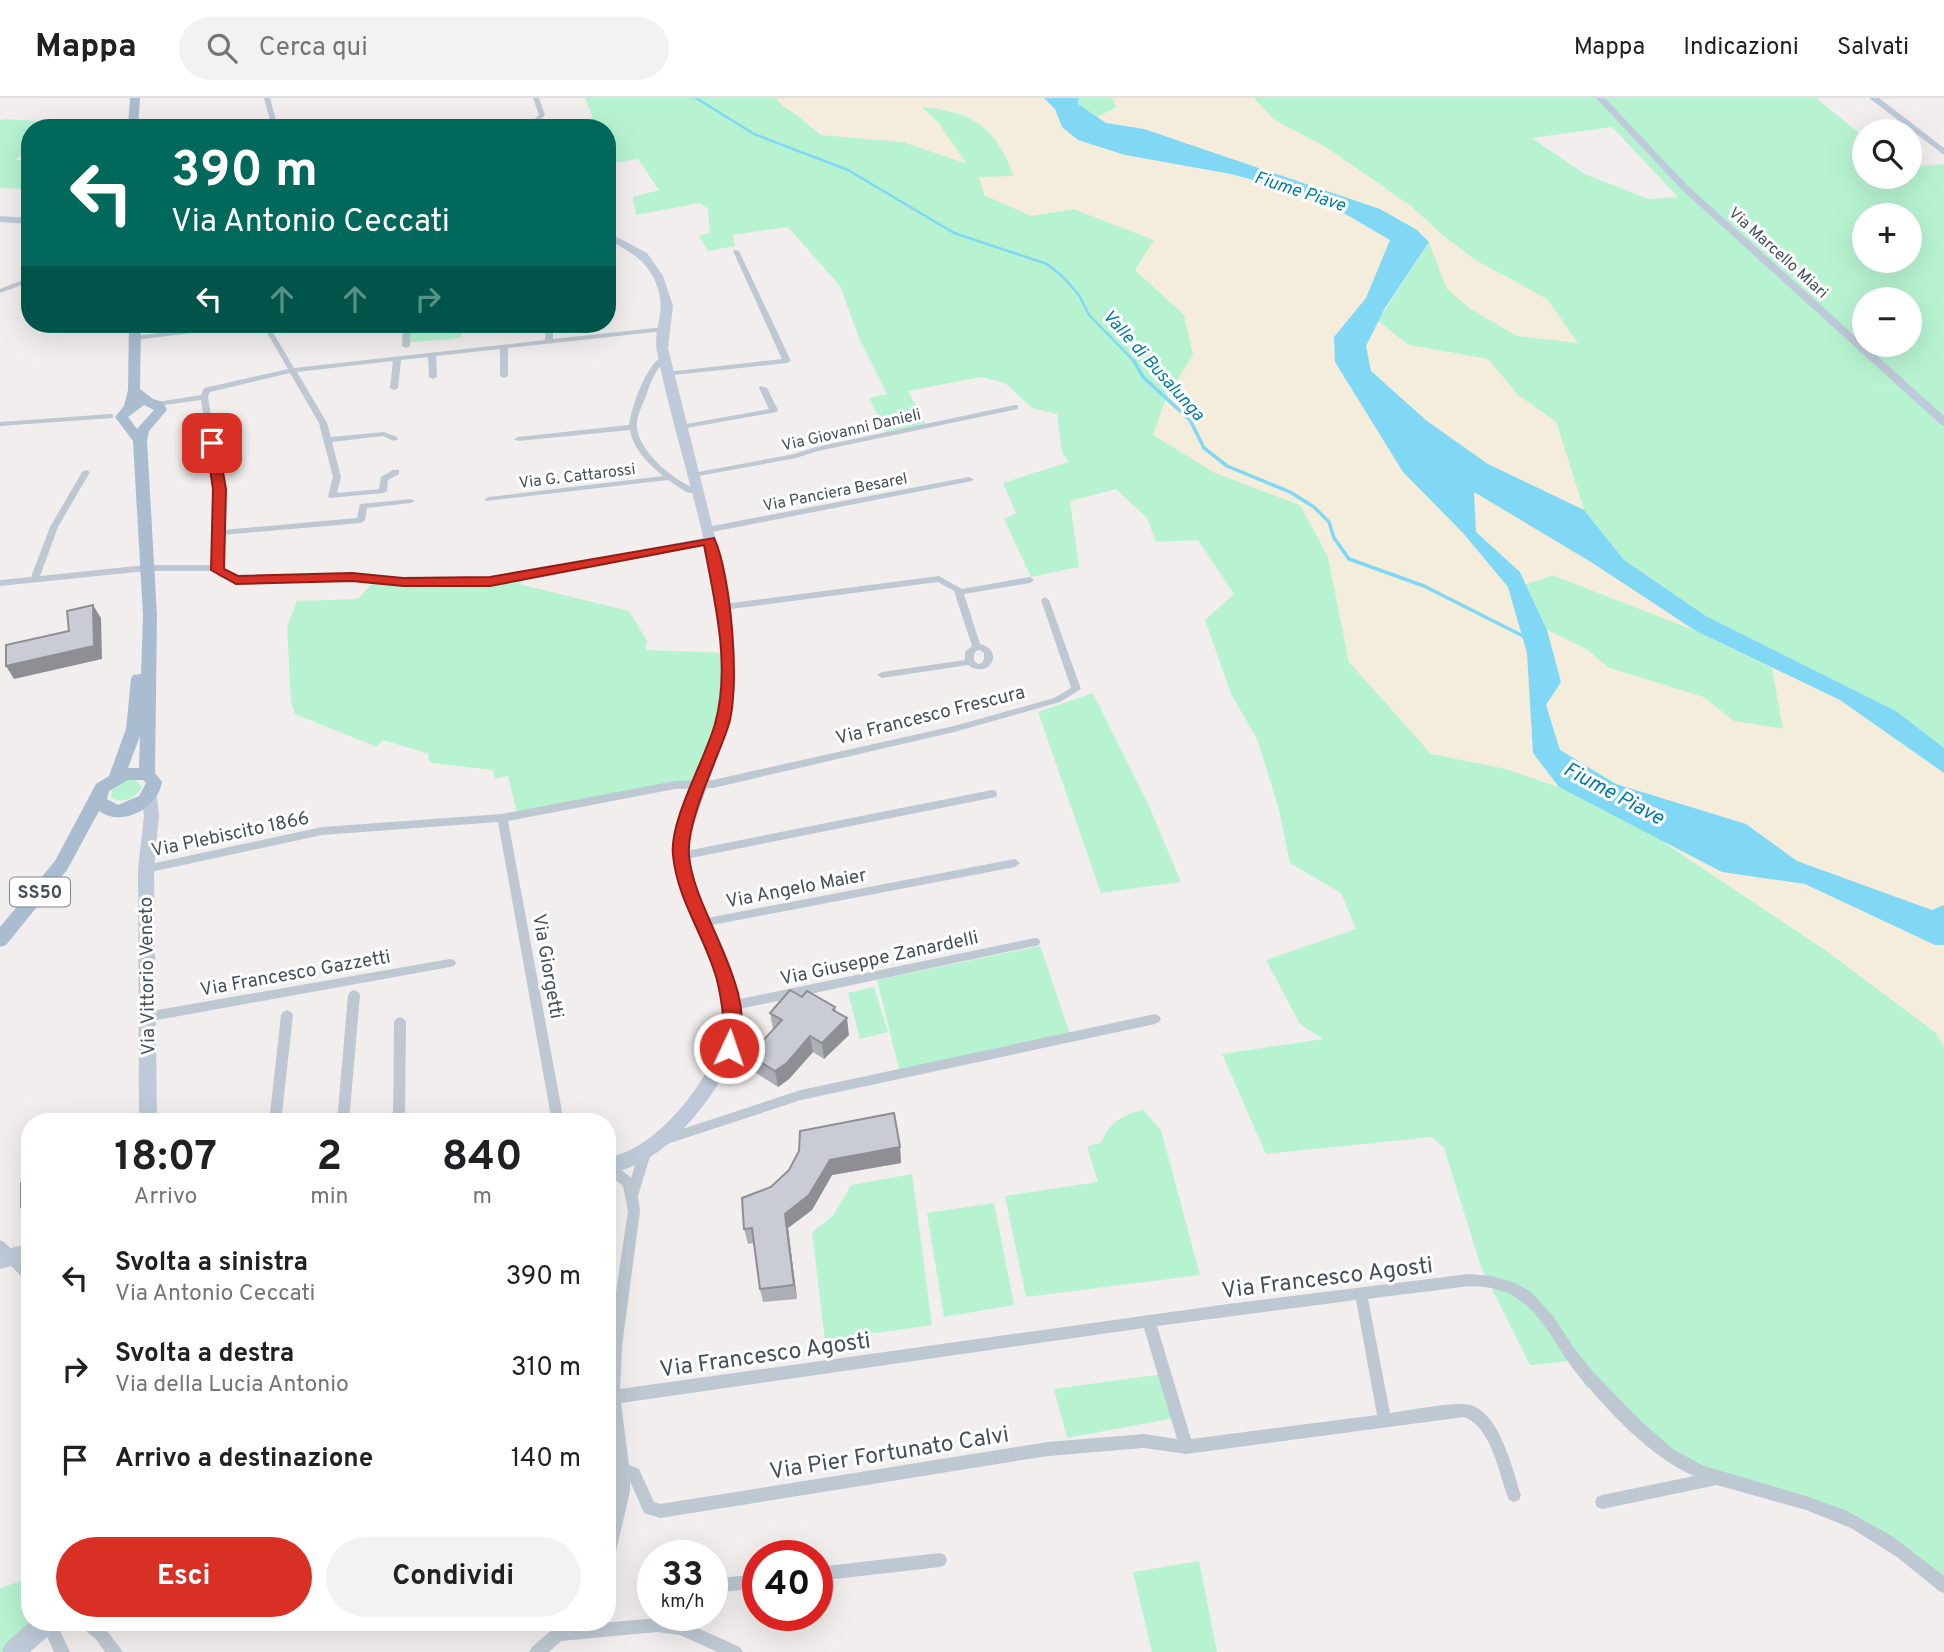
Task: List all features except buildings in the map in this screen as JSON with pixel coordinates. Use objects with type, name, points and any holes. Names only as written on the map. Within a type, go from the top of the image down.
[{"type":"main road","points":[[134,119],[135,98]]},
{"type":"main road","points":[[135,333],[134,390],[130,407],[122,414],[140,441]]},
{"type":"main road","points":[[134,390],[154,409]]},
{"type":"main road","points":[[130,407],[154,409]]},
{"type":"main road","points":[[127,422],[154,409]]},
{"type":"main road","name":"Via Vittorio Veneto","points":[[149,797],[155,782],[147,774],[150,615],[147,604],[140,441],[154,409]]},
{"type":"main road","name":"Via Vittorio Veneto","points":[[0,940],[61,865],[74,841],[105,806],[102,788],[117,777],[134,729],[141,616],[147,604]]},
{"type":"main road","points":[[117,777],[133,772],[147,774]]},
{"type":"main road","points":[[105,806],[130,809],[149,797]]},
{"type":"street","points":[[267,98],[273,119]]},
{"type":"street","points":[[536,98],[542,115],[538,119]]},
{"type":"street","name":"Via Marcello Miari","points":[[1600,98],[1684,187],[1944,422]]},
{"type":"street","points":[[1873,98],[1944,152]]},
{"type":"street","points":[[0,219],[21,220]]},
{"type":"street","points":[[616,240],[641,254],[658,276],[668,306],[664,329],[664,359],[716,565],[723,607],[729,662],[726,706],[682,836],[681,856],[702,923],[721,962],[733,1031],[718,1073],[689,1110],[644,1152],[633,1193],[634,1226],[616,1338]]},
{"type":"street","points":[[667,374],[787,361],[736,251]]},
{"type":"street","points":[[0,291],[21,283]]},
{"type":"street","points":[[0,583],[146,568],[217,568],[219,489],[204,397],[207,390],[292,370],[664,329]]},
{"type":"street","points":[[135,338],[176,333]]},
{"type":"street","points":[[272,333],[323,424],[337,477],[332,496],[383,491],[384,479],[396,472]]},
{"type":"street","points":[[406,333],[406,346]]},
{"type":"street","points":[[549,333],[549,342]]},
{"type":"street","points":[[504,347],[505,376]]},
{"type":"street","points":[[432,355],[433,377]]},
{"type":"street","points":[[394,388],[397,359]]},
{"type":"street","points":[[664,359],[658,361],[648,379],[632,427],[638,442],[668,478],[698,494]]},
{"type":"street","points":[[681,427],[774,410],[763,388]]},
{"type":"street","points":[[154,409],[204,397]]},
{"type":"street","name":"Via Giovanni Danieli","points":[[693,475],[796,456],[816,449],[1015,407]]},
{"type":"street","points":[[0,424],[110,416]]},
{"type":"street","points":[[518,439],[632,427]]},
{"type":"street","points":[[328,440],[384,434],[394,439]]},
{"type":"street","points":[[34,580],[54,527],[86,472]]},
{"type":"street","name":"Via G. Cattarossi","points":[[489,499],[668,478]]},
{"type":"street","name":"Via Panciera Besarel","points":[[217,568],[222,575],[242,581],[352,577],[403,582],[490,582],[969,480]]},
{"type":"street","points":[[218,533],[361,520],[363,506],[411,501]]},
{"type":"street","points":[[723,607],[939,579],[959,592],[977,648]]},
{"type":"street","points":[[959,592],[1030,580]]},
{"type":"street","name":"Via Francesco Frescura","points":[[699,785],[954,729],[1071,694],[1076,689],[1045,600]]},
{"type":"street","points":[[882,675],[970,662],[982,665],[991,659],[989,651],[977,648],[967,654],[970,662]]},
{"type":"street","name":"Via Plebiscito 1866","points":[[146,869],[323,831],[502,818],[550,811],[650,789],[699,785]]},
{"type":"street","points":[[681,856],[992,794]]},
{"type":"street","name":"Via Vittorio Veneto","points":[[149,797],[154,816],[149,830],[146,869],[149,1113]]},
{"type":"street","points":[[130,809],[146,818],[149,830]]},
{"type":"street","name":"Via Giorgetti","points":[[502,818],[556,1113]]},
{"type":"street","name":"Via Angelo Maier","points":[[702,923],[1015,863]]},
{"type":"street","name":"Via Giuseppe Zanardelli","points":[[730,1006],[1035,942]]},
{"type":"street","name":"Via Francesco Gazzetti","points":[[146,1017],[450,963]]},
{"type":"street","points":[[344,1113],[354,995]]},
{"type":"street","points":[[276,1113],[287,1015]]},
{"type":"street","points":[[616,1163],[801,1095],[1155,1019]]},
{"type":"street","points":[[399,1113],[400,1022]]},
{"type":"street","points":[[616,1172],[624,1177],[633,1193]]},
{"type":"street","name":"Via Francesco Agosti","points":[[616,1397],[1149,1321],[1469,1280],[1492,1281],[1514,1288],[1544,1312],[1587,1375],[1668,1454],[1723,1477],[1833,1512],[1902,1552],[1944,1586]]},
{"type":"street","points":[[1361,1294],[1385,1421]]},
{"type":"street","points":[[1149,1321],[1186,1447]]},
{"type":"street","name":"Via Pier Fortunato Calvi","points":[[623,1470],[634,1474],[649,1508],[660,1511],[1048,1450],[1144,1441],[1186,1447],[1464,1410],[1476,1413],[1486,1422],[1514,1495]]},
{"type":"street","points":[[616,1419],[623,1470],[616,1524]]},
{"type":"street","points":[[1602,1502],[1723,1477]]},
{"type":"street","points":[[833,1572],[940,1560]]},
{"type":"street","points":[[616,1628],[637,1627]]},
{"type":"street","points":[[13,1652],[37,1631]]},
{"type":"street","points":[[52,1631],[62,1652]]},
{"type":"street","points":[[97,1631],[115,1652]]},
{"type":"street","points":[[537,1652],[563,1631]]},
{"type":"street","points":[[680,1631],[735,1652]]},
{"type":"green space","points":[[585,98],[776,98],[821,135],[903,142],[965,163],[921,106],[939,109],[980,124],[999,144],[1014,176],[1074,209],[1154,240],[1506,769],[1559,787],[1650,833],[1825,950],[1935,1032],[1944,1046],[1944,1581],[1831,1507],[1682,1462],[1593,1382],[1587,1388],[1569,1361],[1530,1365],[1481,1267],[1444,1148],[1432,1137],[1266,1154],[1222,1054],[1323,1039],[1300,1024],[1266,960],[1356,929],[1341,893],[1290,863],[1279,810],[1258,741],[1231,694],[1205,620],[1234,594],[1198,540],[1156,542],[1147,518],[1116,489],[1070,501],[1079,567],[1031,577],[1004,519],[1016,513],[1003,483],[1069,462],[1062,453],[1057,414],[1032,408],[1005,383],[981,377],[908,391],[926,424],[886,432],[869,398],[887,394],[859,338],[840,286],[788,227],[733,235],[735,246],[708,251],[699,236],[710,233],[708,209],[700,203],[636,215],[633,197],[659,190],[638,159],[616,163],[616,119],[591,119]]},
{"type":"green space","points":[[1079,98],[1112,98],[1117,107],[1097,117],[1078,104]]},
{"type":"green space","points":[[1254,98],[1816,98],[1852,127],[1852,189],[1922,189],[1922,166],[1944,164],[1944,748],[1896,711],[1706,616],[1624,560],[1584,510],[1556,422],[1518,395],[1488,359],[1408,345],[1378,321],[1429,242],[1447,289],[1522,285],[1475,260],[1411,206],[1273,119]],"holes":[[[1612,127],[1677,196],[1648,199],[1585,174],[1532,138]]]},
{"type":"green space","points":[[21,120],[21,155],[16,160],[21,160],[21,189],[0,188],[0,121]]},
{"type":"green space","points":[[403,333],[462,333],[461,338],[402,343]]},
{"type":"green space","points":[[1553,575],[1696,631],[1772,668],[1784,729],[1733,721],[1703,697],[1609,668],[1586,649],[1547,630],[1526,584]]},
{"type":"green space","points":[[527,576],[519,584],[629,611],[647,641],[645,650],[730,653],[724,699],[696,783],[517,813],[508,776],[495,779],[493,770],[432,763],[428,760],[429,754],[383,740],[377,747],[295,714],[291,701],[287,627],[297,601],[358,599],[376,579],[476,581]]},
{"type":"green space","points":[[1093,693],[1149,806],[1181,882],[1101,893],[1038,712]]},
{"type":"green space","points":[[135,779],[142,786],[137,794],[124,800],[111,798],[112,787],[120,781]]},
{"type":"green space","points":[[1040,946],[1072,1040],[900,1073],[877,980]]},
{"type":"green space","points":[[874,987],[888,1032],[860,1039],[848,993]]},
{"type":"green space","points":[[1143,1110],[1161,1130],[1200,1275],[1026,1297],[1005,1196],[1098,1182],[1087,1146],[1101,1143],[1117,1120]]},
{"type":"green space","points":[[912,1174],[932,1325],[825,1340],[812,1232],[833,1216],[851,1185]]},
{"type":"green space","points":[[994,1203],[1014,1305],[944,1317],[927,1213]]},
{"type":"green space","points":[[1163,1374],[1175,1418],[1067,1438],[1054,1389]]},
{"type":"green space","points":[[1199,1561],[1217,1652],[1152,1652],[1133,1572]]},
{"type":"green space","points":[[21,1581],[21,1631],[48,1631],[24,1652],[0,1652],[0,1588]]},
{"type":"sand","points":[[776,98],[1044,98],[1055,109],[1062,127],[1078,140],[1125,155],[1231,174],[1319,198],[1391,240],[1366,298],[1334,337],[1335,362],[1403,472],[1463,533],[1508,587],[1527,653],[1533,753],[1559,787],[1506,769],[1431,754],[1349,662],[1328,557],[1300,505],[1215,473],[1153,435],[1166,398],[1193,355],[1184,315],[1135,270],[1154,240],[1074,209],[1031,216],[984,195],[979,177],[1014,176],[999,145],[969,117],[922,107],[938,122],[966,163],[903,142],[826,135]]},
{"type":"sand","points":[[1112,98],[1254,98],[1273,119],[1326,147],[1411,206],[1475,260],[1547,299],[1578,343],[1517,336],[1472,310],[1447,289],[1429,242],[1380,209],[1145,129],[1106,123],[1097,117],[1117,108]]},
{"type":"sand","points":[[1378,321],[1408,345],[1488,359],[1518,395],[1556,422],[1584,510],[1488,464],[1427,421],[1371,371],[1366,346]]},
{"type":"sand","points":[[1474,492],[1591,562],[1696,631],[1553,575],[1526,584],[1520,572],[1476,532]]},
{"type":"sand","points":[[1547,630],[1586,649],[1609,668],[1703,697],[1734,721],[1783,729],[1772,668],[1840,700],[1944,773],[1944,905],[1932,910],[1797,861],[1746,824],[1616,784],[1560,750],[1546,705],[1561,682]]},
{"type":"sand","points":[[1650,833],[1722,872],[1805,884],[1935,945],[1944,945],[1944,1046],[1935,1032],[1825,950]]},
{"type":"water","name":"Fiume Piave","points":[[1044,98],[1079,98],[1078,104],[1106,123],[1144,129],[1380,209],[1417,230],[1429,242],[1385,308],[1366,346],[1371,371],[1427,421],[1488,464],[1584,510],[1624,560],[1706,616],[1896,711],[1944,748],[1944,773],[1840,700],[1696,631],[1591,562],[1474,492],[1476,532],[1520,572],[1547,630],[1561,682],[1546,705],[1560,750],[1616,784],[1746,824],[1797,861],[1932,910],[1944,905],[1944,945],[1935,945],[1805,884],[1722,872],[1559,787],[1533,753],[1527,653],[1508,587],[1463,533],[1403,472],[1335,362],[1334,337],[1366,298],[1390,240],[1318,198],[1231,174],[1125,155],[1078,140],[1062,127],[1055,109]]},
{"type":"waterway","name":"Valle di Busalunga","points":[[696,98],[754,134],[848,170],[954,233],[1047,264],[1063,277],[1079,295],[1089,315],[1135,362]]},
{"type":"waterway","name":"Valle di Busalunga","points":[[1134,361],[1143,377],[1190,420],[1204,448],[1227,466],[1290,492],[1314,507],[1329,522],[1334,538],[1349,559],[1424,586],[1525,637]]},
{"type":"route","points":[[212,443],[219,489],[218,570],[230,579],[242,581],[352,577],[403,582],[490,582],[709,540],[723,612],[729,662],[728,687],[722,724],[694,796],[682,836],[681,856],[684,874],[700,920],[721,962],[730,1000],[733,1031],[729,1048]]}]
